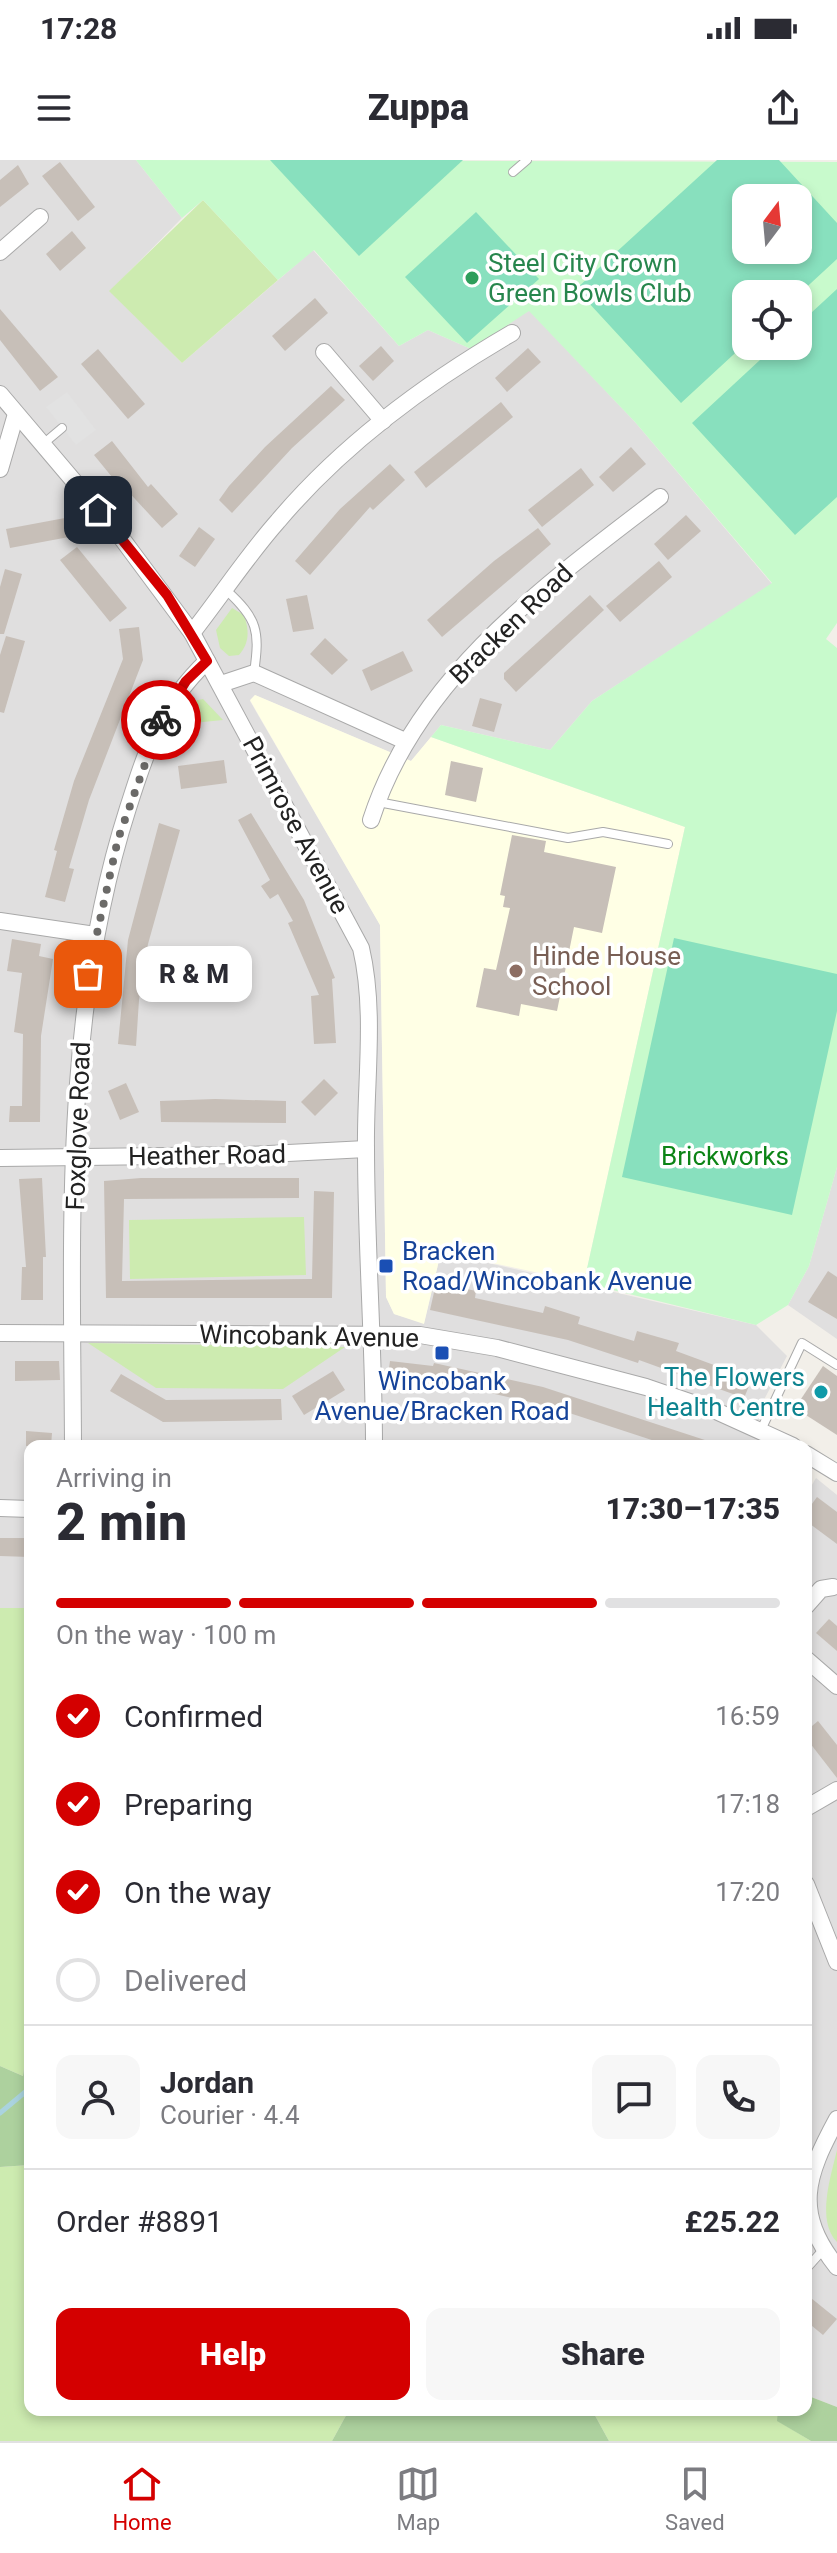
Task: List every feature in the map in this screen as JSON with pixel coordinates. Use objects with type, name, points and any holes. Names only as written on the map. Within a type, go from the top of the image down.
[{"type":"street","points":[[0,252],[40,217]]},
{"type":"street","points":[[192,633],[280,518],[346,451],[449,370],[512,333]]},
{"type":"street","points":[[324,352],[383,421]]},
{"type":"street","name":"Primrose Avenue","points":[[0,394],[117,532],[192,633],[361,948],[367,984],[366,1149],[374,1332],[374,1440]]},
{"type":"street","points":[[0,469],[16,414]]},
{"type":"street","name":"Bracken Road","points":[[371,820],[405,741],[476,650],[566,570],[660,497]]},
{"type":"street","name":"Foxglove Road","points":[[73,1440],[72,1331],[79,1045],[95,935],[118,839],[151,738],[166,708],[207,661]]},
{"type":"street","points":[[221,684],[254,673],[405,741]]},
{"type":"street","points":[[0,921],[95,935]]},
{"type":"street","name":"Heather Road","points":[[0,1158],[366,1149]]},
{"type":"street","name":"Wincobank Avenue","points":[[0,1333],[374,1332],[451,1340],[566,1364],[702,1406],[781,1440]]},
{"type":"street","points":[[812,1458],[837,1473]]},
{"type":"street","points":[[0,1508],[24,1509]]},
{"type":"street","points":[[812,1599],[821,1589],[833,1587]]},
{"type":"street","points":[[812,1664],[837,1686]]},
{"type":"street","points":[[812,1805],[837,1790]]},
{"type":"street","points":[[812,1914],[837,1962]]},
{"type":"street","points":[[812,2172],[837,2119]]},
{"type":"street","points":[[812,2224],[823,2250],[837,2267]]},
{"type":"lane","points":[[513,172],[527,160]]},
{"type":"lane","points":[[42,444],[62,428]]},
{"type":"lane","points":[[226,590],[253,617],[257,632],[254,673]]},
{"type":"lane","points":[[377,802],[568,838],[603,832],[668,844]]},
{"type":"lane","points":[[761,1430],[802,1343],[837,1365]]},
{"type":"lane","points":[[812,2262],[823,2250]]},
{"type":"shaded area","points":[[0,160],[136,160],[182,218],[110,291],[182,363],[313,250],[399,346],[428,330],[471,349],[529,310],[635,422],[772,584],[592,701],[550,750],[441,725],[411,761],[255,695],[250,701],[380,925],[386,1297],[394,1314],[424,1323],[441,1252],[756,1325],[787,1356],[758,1411],[764,1440],[24,1440],[24,1608],[0,1608]]},
{"type":"shaded area","points":[[67,392],[96,430],[76,445],[46,407]]},
{"type":"shaded area","name":"Hinde House School","points":[[255,695],[411,761],[431,737],[685,827],[586,1273],[572,1280],[441,1252],[424,1324],[394,1314],[386,1297],[380,925],[250,700]]},
{"type":"shaded area","points":[[837,1167],[837,1339],[788,1305],[809,1266]]},
{"type":"shaded area","points":[[816,1478],[837,1495],[837,2407],[812,2397],[812,1485]]},
{"type":"green space","name":"Brickworks","points":[[136,160],[837,162],[837,623],[826,639],[837,648],[837,1167],[809,1266],[788,1305],[756,1325],[572,1280],[586,1273],[685,827],[431,737],[441,725],[550,750],[592,701],[772,583],[635,422],[529,311],[471,349],[428,330],[399,346],[314,250],[278,280],[203,200],[182,218]]},
{"type":"green space","points":[[270,160],[463,160],[359,256]]},
{"type":"green space","points":[[717,160],[779,160],[801,184],[732,184],[732,264],[812,264],[812,196],[837,223],[837,259],[812,282],[732,280],[732,356],[681,403],[576,289]]},
{"type":"green space","points":[[203,200],[278,280],[182,363],[109,291]]},
{"type":"green space","name":"Steel City Crown Green Bowls Club","points":[[476,212],[539,279],[467,343],[405,277]]},
{"type":"green space","points":[[837,289],[837,497],[795,535],[692,423],[760,360],[812,360],[812,312]]},
{"type":"green space","points":[[232,608],[244,615],[248,636],[239,655],[229,656],[220,648],[216,630]]},
{"type":"green space","points":[[203,699],[223,720],[173,725],[193,701]]},
{"type":"green space","name":"Brickworks","points":[[674,938],[837,974],[837,1011],[792,1215],[622,1177]]},
{"type":"green space","points":[[304,1217],[306,1275],[130,1279],[129,1220]]},
{"type":"green space","points":[[88,1343],[345,1347],[283,1389],[156,1388]]},
{"type":"green space","points":[[0,1608],[24,1608],[23,2076],[0,2066]]},
{"type":"green space","points":[[0,2066],[23,2076],[24,2068],[24,2165],[0,2167]]},
{"type":"green space","points":[[837,2150],[837,2242],[827,2222],[826,2210]]},
{"type":"green space","points":[[24,2165],[24,2416],[346,2416],[332,2441],[0,2441],[0,2167]]},
{"type":"green space","points":[[812,2397],[837,2407],[837,2441],[811,2441],[777,2421],[777,2416],[812,2416]]},
{"type":"green space","points":[[346,2416],[595,2416],[609,2441],[332,2441]]},
{"type":"green space","points":[[595,2416],[778,2416],[778,2421],[811,2441],[609,2441]]},
{"type":"building","points":[[60,162],[95,207],[78,221],[42,176]]},
{"type":"building","points":[[18,165],[29,184],[0,207],[0,180]]},
{"type":"building","points":[[72,231],[86,248],[60,271],[46,254]]},
{"type":"building","points":[[315,298],[328,313],[285,351],[272,336]]},
{"type":"building","points":[[0,309],[58,377],[40,391],[0,340]]},
{"type":"building","points":[[381,346],[394,361],[373,381],[359,366]]},
{"type":"building","points":[[528,348],[541,362],[507,392],[495,378]]},
{"type":"building","points":[[98,349],[145,404],[128,419],[81,364]]},
{"type":"building","points":[[331,386],[345,400],[292,448],[232,513],[219,500],[229,486],[265,447]]},
{"type":"building","points":[[501,402],[513,417],[426,488],[414,472]]},
{"type":"building","points":[[112,441],[148,487],[151,484],[178,514],[162,528],[123,486],[121,488],[94,455]]},
{"type":"building","points":[[631,447],[646,464],[613,492],[599,477]]},
{"type":"building","points":[[390,464],[405,480],[373,510],[370,507],[310,575],[295,561],[340,509]]},
{"type":"building","points":[[581,468],[594,485],[542,527],[528,510]]},
{"type":"building","points":[[686,515],[701,531],[668,560],[654,544]]},
{"type":"building","points":[[65,518],[69,537],[10,548],[6,529]]},
{"type":"building","points":[[199,527],[215,539],[195,567],[179,556]]},
{"type":"building","points":[[538,528],[551,544],[442,637],[427,620],[494,561]]},
{"type":"building","points":[[77,547],[127,608],[110,622],[60,560]]},
{"type":"building","points":[[659,561],[672,577],[620,622],[606,606]]},
{"type":"building","points":[[5,569],[22,574],[4,634],[0,634],[0,587]]},
{"type":"building","points":[[307,595],[314,629],[293,632],[286,599]]},
{"type":"building","points":[[590,595],[604,610],[516,692],[504,679],[504,673]]},
{"type":"building","points":[[139,627],[143,660],[89,800],[69,868],[74,869],[65,902],[45,897],[57,851],[54,850],[74,781],[123,659],[119,629]]},
{"type":"building","points":[[6,636],[25,641],[4,713],[0,712],[0,655]]},
{"type":"building","points":[[325,638],[348,660],[332,675],[310,654]]},
{"type":"building","points":[[403,651],[413,671],[371,691],[362,670]]},
{"type":"building","points":[[480,698],[502,704],[494,732],[472,726]]},
{"type":"building","points":[[224,760],[227,783],[181,789],[178,766]]},
{"type":"building","points":[[451,761],[483,768],[476,802],[445,795]]},
{"type":"building","points":[[251,813],[304,900],[335,978],[332,979],[336,1043],[314,1044],[311,996],[319,995],[288,923],[293,921],[278,894],[270,899],[261,886],[270,880],[238,820]]},
{"type":"building","points":[[159,823],[180,830],[148,944],[136,1046],[118,1044],[128,940]]},
{"type":"building","points":[[512,835],[546,841],[544,852],[616,867],[602,933],[574,927],[557,1011],[521,1004],[519,1016],[476,1007],[484,968],[496,970],[510,908],[503,907],[505,896],[500,895]]},
{"type":"building","points":[[12,939],[41,944],[39,956],[53,959],[41,1036],[40,1122],[9,1122],[10,1106],[22,1106],[23,1034],[14,1032],[22,973],[7,971]]},
{"type":"building","points":[[324,1079],[338,1093],[315,1116],[301,1102]]},
{"type":"building","points":[[126,1083],[139,1112],[120,1120],[108,1091]]},
{"type":"building","points":[[160,1101],[286,1101],[286,1123],[161,1122]]},
{"type":"building","points":[[42,1178],[46,1257],[43,1257],[43,1300],[21,1300],[22,1267],[26,1267],[19,1179]]},
{"type":"building","points":[[141,1178],[299,1178],[299,1198],[124,1199],[122,1281],[312,1279],[314,1191],[334,1192],[332,1298],[106,1298],[104,1181]]},
{"type":"building","points":[[828,1271],[837,1277],[837,1319],[808,1302]]},
{"type":"building","points":[[458,1287],[476,1291],[475,1298],[543,1313],[545,1306],[580,1317],[578,1324],[634,1341],[637,1331],[679,1343],[676,1351],[752,1379],[744,1398],[639,1360],[638,1363],[568,1340],[430,1310],[435,1288],[457,1294]]},
{"type":"building","points":[[15,1361],[59,1361],[60,1380],[15,1381]]},
{"type":"building","points":[[390,1361],[433,1366],[434,1363],[543,1387],[705,1440],[652,1440],[548,1406],[415,1376],[414,1386],[387,1382]]},
{"type":"building","name":"The Flowers Health Centre","points":[[823,1366],[837,1376],[837,1435],[795,1408]]},
{"type":"building","points":[[333,1371],[345,1390],[304,1415],[292,1396]]},
{"type":"building","points":[[121,1374],[166,1400],[281,1399],[282,1420],[163,1422],[110,1391]]},
{"type":"building","points":[[26,1431],[52,1433],[51,1440],[26,1440]]},
{"type":"building","points":[[817,1497],[837,1512],[837,1544],[812,1525],[812,1504]]},
{"type":"building","points":[[0,1538],[24,1538],[24,1557],[0,1556]]},
{"type":"building","points":[[829,1619],[837,1626],[837,1651],[816,1633]]},
{"type":"building","points":[[818,1721],[837,1745],[837,1778],[812,1746],[812,1726]]},
{"type":"building","points":[[812,2299],[837,2319],[823,2335],[812,2326]]},
{"type":"waterway","points":[[0,2113],[24,2093]]},
{"type":"way so far","points":[[88,974],[118,839],[151,738],[161,720]]},
{"type":"place","name":"Steel City Crown Green Bowls Club","points":[[472,278]]},
{"type":"place","name":"Hinde House School","points":[[516,971]]},
{"type":"place","name":"R & M","points":[[88,974]]},
{"type":"place","name":"Bracken Road/Wincobank Avenue","points":[[386,1266]]},
{"type":"place","name":"Wincobank Avenue/Bracken Road","points":[[442,1353]]},
{"type":"place","name":"The Flowers Health Centre","points":[[821,1392]]},
{"type":"route","points":[[98,510],[167,595],[207,661],[186,681],[161,720]]}]
